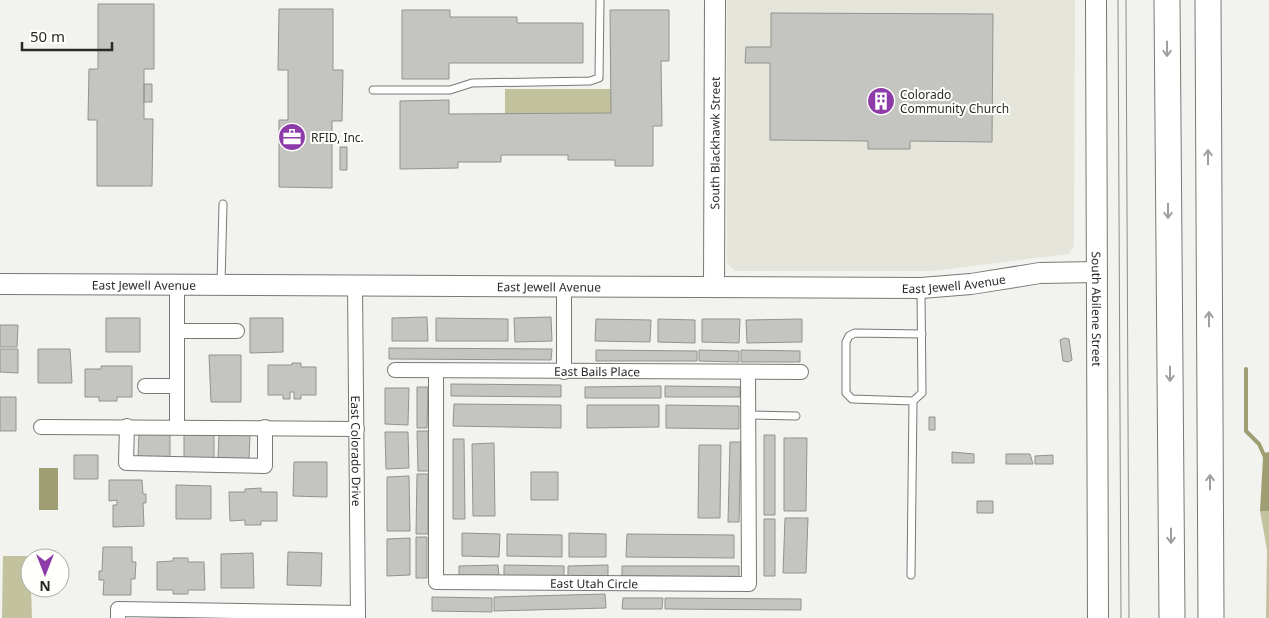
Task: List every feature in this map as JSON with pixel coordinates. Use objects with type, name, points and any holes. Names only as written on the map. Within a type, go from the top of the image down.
[{"type":"highway","points":[[1167,0],[1172,618]]},
{"type":"highway","points":[[1208,0],[1211,618]]},
{"type":"street","name":"South Blackhawk Street","points":[[714,287],[715,0]]},
{"type":"street","name":"South Abilene Street","points":[[1096,0],[1098,618]]},
{"type":"street","name":"East Jewell Avenue","points":[[0,284],[921,288],[971,284],[1040,273],[1097,272]]},
{"type":"street","points":[[177,284],[177,426]]},
{"type":"street","name":"East Colorado Drive","points":[[355,285],[358,616]]},
{"type":"street","points":[[564,286],[564,372]]},
{"type":"street","points":[[177,331],[237,331]]},
{"type":"street","name":"East Bails Place","points":[[395,370],[800,372]]},
{"type":"street","name":"East Utah Circle","points":[[436,371],[436,582],[749,584],[748,372]]},
{"type":"street","points":[[145,386],[177,386]]},
{"type":"street","points":[[127,426],[126,463],[265,466],[265,427]]},
{"type":"street","points":[[41,427],[177,426],[357,429]]},
{"type":"street","points":[[118,618],[118,609],[358,616]]},
{"type":"lane","points":[[373,90],[450,90],[472,83],[590,81],[599,78],[600,0]]},
{"type":"lane","points":[[221,285],[223,204]]},
{"type":"lane","points":[[921,288],[922,334],[922,393],[913,401],[852,399],[846,393],[846,342],[849,336],[855,333],[922,334]]},
{"type":"lane","points":[[911,575],[913,401]]},
{"type":"lane","points":[[748,415],[796,416]]},
{"type":"shaded area","points":[[727,0],[1075,0],[1074,246],[1068,254],[934,271],[735,271],[727,263]]},
{"type":"shaded area","points":[[1269,452],[1269,511],[1260,511],[1263,458],[1264,453]]},
{"type":"shaded area","points":[[39,468],[58,468],[58,510],[39,510]]},
{"type":"green space","points":[[505,89],[611,89],[611,113],[505,114]]},
{"type":"green space","points":[[1260,511],[1269,511],[1269,618],[1266,618],[1267,550]]},
{"type":"green space","points":[[3,556],[20,556],[20,598],[31,598],[32,618],[2,618]]},
{"type":"building","points":[[98,4],[154,4],[154,69],[144,69],[144,119],[153,119],[152,186],[97,186],[97,120],[88,120],[89,69],[98,69]]},
{"type":"building","points":[[279,9],[333,9],[333,70],[343,70],[342,121],[332,121],[332,188],[279,187],[279,120],[288,120],[288,70],[278,70]]},
{"type":"building","points":[[402,10],[450,10],[450,17],[517,17],[517,23],[583,23],[583,63],[449,63],[449,79],[402,79]]},
{"type":"building","points":[[610,10],[669,10],[669,61],[661,61],[662,126],[653,126],[653,166],[615,166],[615,160],[568,160],[568,155],[501,155],[501,162],[458,162],[458,168],[400,169],[400,101],[449,100],[449,114],[611,113]]},
{"type":"building","name":"Colorado Community Church","points":[[771,13],[993,14],[992,142],[910,141],[910,149],[868,149],[868,141],[770,140],[770,63],[745,63],[746,47],[771,47]]},
{"type":"building","points":[[144,84],[152,84],[152,102],[144,102]]},
{"type":"building","points":[[340,147],[347,147],[347,170],[340,170]]},
{"type":"building","points":[[427,317],[428,341],[392,341],[392,318]]},
{"type":"building","points":[[551,317],[552,341],[515,342],[514,318]]},
{"type":"building","points":[[106,318],[140,318],[140,352],[106,352]]},
{"type":"building","points":[[250,318],[283,318],[283,352],[250,353]]},
{"type":"building","points":[[436,318],[508,319],[508,341],[436,341]]},
{"type":"building","points":[[596,319],[651,320],[650,342],[595,341]]},
{"type":"building","points":[[658,319],[695,320],[695,343],[658,342]]},
{"type":"building","points":[[702,319],[740,319],[739,343],[702,342]]},
{"type":"building","points":[[802,319],[802,342],[747,343],[746,320]]},
{"type":"building","points":[[0,325],[18,325],[17,347],[0,347]]},
{"type":"building","points":[[1064,338],[1069,339],[1072,360],[1068,362],[1063,361],[1060,340]]},
{"type":"building","points":[[389,348],[552,349],[551,360],[389,359]]},
{"type":"building","points":[[0,349],[18,349],[18,373],[0,372]]},
{"type":"building","points":[[38,349],[70,349],[72,383],[38,383]]},
{"type":"building","points":[[596,350],[697,351],[697,361],[596,361]]},
{"type":"building","points":[[699,350],[739,351],[739,362],[699,361]]},
{"type":"building","points":[[741,350],[800,351],[800,362],[741,362]]},
{"type":"building","points":[[209,355],[241,355],[241,402],[211,402]]},
{"type":"building","points":[[292,363],[301,363],[301,367],[316,367],[316,395],[301,395],[301,399],[294,399],[294,392],[290,392],[290,399],[283,399],[283,395],[268,395],[268,365],[292,365]]},
{"type":"building","points":[[101,366],[132,366],[132,397],[117,397],[117,401],[99,401],[99,397],[85,397],[85,369],[101,369]]},
{"type":"building","points":[[451,384],[561,385],[561,397],[451,396]]},
{"type":"building","points":[[661,386],[661,398],[585,398],[585,387]]},
{"type":"building","points":[[665,386],[740,387],[740,397],[665,397]]},
{"type":"building","points":[[417,387],[428,387],[427,428],[417,428]]},
{"type":"building","points":[[385,388],[409,388],[408,425],[385,424]]},
{"type":"building","points":[[0,397],[16,397],[16,431],[0,431]]},
{"type":"building","points":[[454,404],[561,405],[561,428],[453,426]]},
{"type":"building","points":[[587,405],[659,405],[659,427],[587,428]]},
{"type":"building","points":[[666,405],[739,406],[739,429],[666,428]]},
{"type":"building","points":[[929,417],[935,417],[935,430],[929,430]]},
{"type":"building","points":[[417,431],[428,431],[429,471],[418,471]]},
{"type":"building","points":[[385,432],[408,432],[409,468],[386,469]]},
{"type":"building","points":[[139,433],[170,434],[170,458],[138,457]]},
{"type":"building","points":[[184,434],[214,435],[214,458],[184,458]]},
{"type":"building","points":[[219,434],[250,435],[249,459],[218,458]]},
{"type":"building","points":[[764,435],[775,435],[775,515],[764,515]]},
{"type":"building","points":[[784,438],[807,438],[806,511],[784,511]]},
{"type":"building","points":[[453,439],[464,439],[465,519],[453,519]]},
{"type":"building","points":[[730,442],[741,442],[739,522],[728,522]]},
{"type":"building","points":[[494,443],[495,516],[473,516],[472,444]]},
{"type":"building","points":[[699,445],[721,445],[720,518],[698,518]]},
{"type":"building","points":[[952,452],[974,454],[974,463],[952,463]]},
{"type":"building","points":[[1006,454],[1030,454],[1033,464],[1006,464]]},
{"type":"building","points":[[74,455],[98,455],[98,479],[74,479]]},
{"type":"building","points":[[1053,455],[1053,464],[1035,464],[1035,456]]},
{"type":"building","points":[[294,462],[327,462],[327,497],[293,496]]},
{"type":"building","points":[[531,472],[558,472],[558,500],[531,500]]},
{"type":"building","points":[[417,474],[428,474],[428,534],[416,534]]},
{"type":"building","points":[[409,476],[410,531],[387,531],[387,477]]},
{"type":"building","points":[[109,480],[142,480],[143,494],[146,494],[146,503],[143,503],[144,526],[113,527],[113,505],[117,505],[117,500],[109,501]]},
{"type":"building","points":[[176,485],[211,486],[211,519],[176,519]]},
{"type":"building","points":[[261,488],[261,492],[277,492],[277,521],[261,521],[261,525],[245,525],[245,520],[230,521],[229,492],[245,492],[245,489]]},
{"type":"building","points":[[977,501],[993,501],[993,513],[977,513]]},
{"type":"building","points":[[785,518],[808,518],[806,573],[783,573]]},
{"type":"building","points":[[764,519],[775,519],[775,576],[764,576]]},
{"type":"building","points":[[462,533],[500,534],[499,557],[462,556]]},
{"type":"building","points":[[569,533],[606,534],[606,557],[569,557]]},
{"type":"building","points":[[507,534],[562,535],[562,557],[507,556]]},
{"type":"building","points":[[627,534],[734,535],[734,558],[626,557]]},
{"type":"building","points":[[416,537],[427,537],[427,578],[416,578]]},
{"type":"building","points":[[410,538],[410,575],[387,576],[387,539]]},
{"type":"building","points":[[103,547],[132,547],[132,562],[136,562],[135,579],[131,579],[131,595],[103,595],[104,580],[99,580],[99,571],[102,571]]},
{"type":"building","points":[[288,552],[322,553],[321,586],[287,585]]},
{"type":"building","points":[[253,553],[254,588],[221,588],[221,554]]},
{"type":"building","points":[[173,558],[188,558],[188,562],[204,562],[205,590],[188,590],[188,594],[173,594],[173,590],[157,590],[157,562],[173,561]]},
{"type":"building","points":[[498,565],[499,576],[459,577],[459,566]]},
{"type":"building","points":[[504,565],[564,566],[564,576],[504,576]]},
{"type":"building","points":[[608,565],[608,576],[568,577],[568,566]]},
{"type":"building","points":[[622,566],[739,566],[739,577],[622,576]]},
{"type":"building","points":[[605,594],[606,608],[494,611],[494,597]]},
{"type":"building","points":[[432,597],[492,598],[492,612],[432,611]]},
{"type":"building","points":[[623,598],[663,598],[662,609],[622,609]]},
{"type":"building","points":[[665,598],[801,599],[801,610],[665,609]]},
{"type":"waterway","points":[[1246,369],[1246,431],[1259,444],[1269,466]]},
{"type":"tram line","points":[[1118,0],[1121,618]]},
{"type":"tram line","points":[[1126,0],[1129,618]]},
{"type":"place","name":"Colorado Community Church","points":[[881,101]]},
{"type":"place","name":"RFID, Inc.","points":[[292,137]]}]
